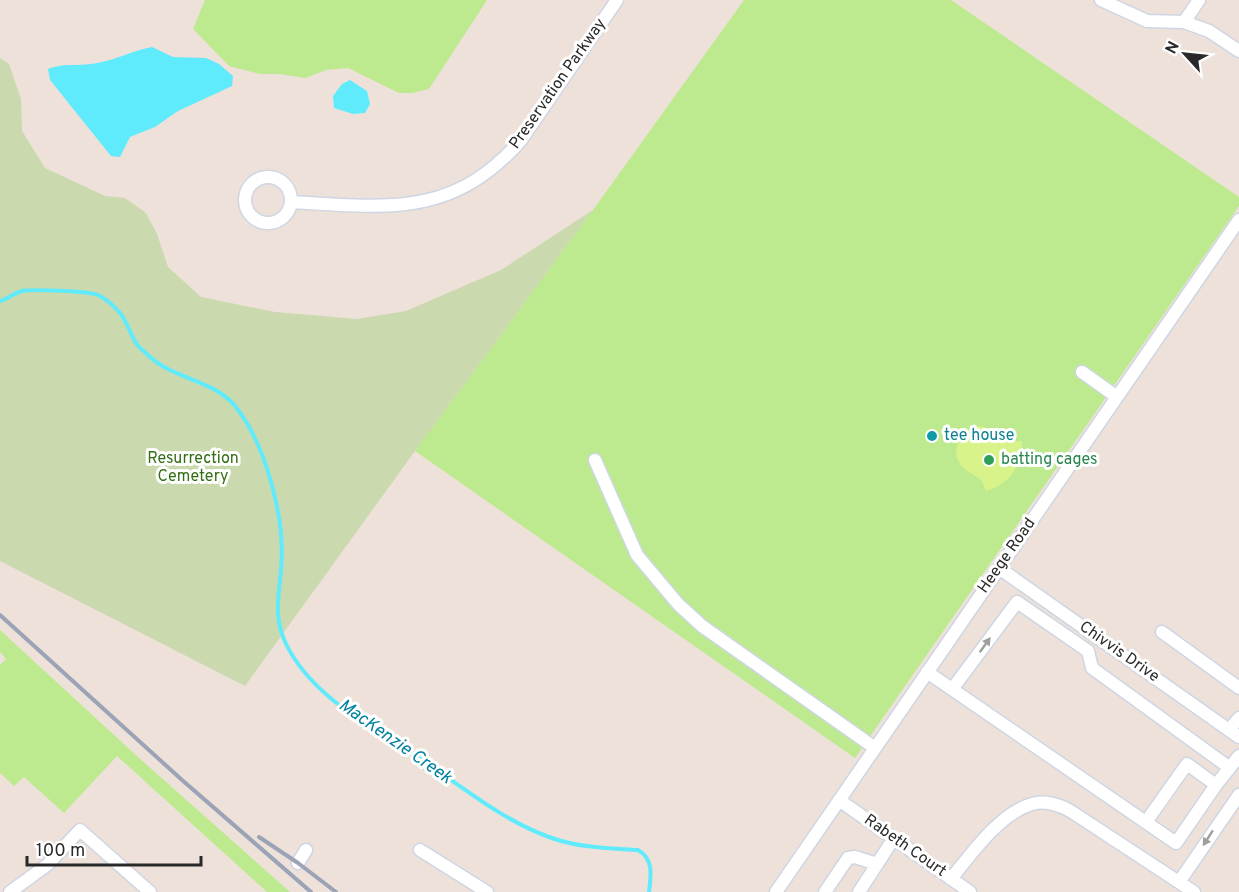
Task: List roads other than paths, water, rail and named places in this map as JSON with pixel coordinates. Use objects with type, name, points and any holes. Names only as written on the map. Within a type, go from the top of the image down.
[{"type":"street","name":"Preservation Parkway","points":[[291,202],[392,206],[435,199],[477,180],[507,156],[521,140],[617,0]]},
{"type":"street","points":[[1101,0],[1147,21],[1184,22],[1209,31],[1239,51]]},
{"type":"street","points":[[1184,22],[1198,0]]},
{"type":"street","name":"Heege Road","points":[[776,892],[1239,220]]},
{"type":"street","points":[[1082,372],[1117,397]]},
{"type":"street","points":[[595,460],[637,555],[678,604],[702,626],[875,748]]},
{"type":"street","name":"Chivvis Drive","points":[[999,568],[1234,734]]},
{"type":"street","points":[[953,688],[1017,602],[1088,651],[1092,668],[1230,768]]},
{"type":"street","points":[[1162,632],[1239,688]]},
{"type":"street","points":[[1088,651],[1100,639]]},
{"type":"street","points":[[927,672],[1176,843],[1239,756]]},
{"type":"street","points":[[1234,734],[1239,718]]},
{"type":"street","points":[[1146,822],[1187,764],[1216,785]]},
{"type":"street","points":[[1179,882],[1239,795]]},
{"type":"street","name":"Rabeth Court","points":[[839,800],[970,892]]},
{"type":"street","points":[[951,879],[981,840],[1013,813],[1033,803],[1047,803],[1066,809],[1194,892]]},
{"type":"street","points":[[10,892],[47,865],[80,830],[150,892]]},
{"type":"street","points":[[859,892],[894,838]]},
{"type":"street","points":[[298,863],[306,850]]},
{"type":"street","points":[[420,850],[487,892]]},
{"type":"street","points":[[825,892],[848,858],[855,857],[878,864]]},
{"type":"water","points":[[152,47],[173,57],[206,58],[219,64],[233,76],[232,86],[178,111],[155,127],[130,137],[120,157],[111,156],[50,80],[48,69],[64,65],[99,63]]},
{"type":"water","points":[[350,80],[367,91],[370,104],[365,113],[353,114],[334,108],[333,96],[342,84]]},
{"type":"waterway","name":"MacKenzie Creek","points":[[0,301],[28,290],[72,291],[98,295],[120,313],[136,343],[159,364],[216,390],[226,397],[246,422],[256,441],[271,484],[277,506],[282,550],[279,625],[286,644],[297,663],[311,680],[363,722],[482,801],[531,830],[571,843],[638,850],[649,863],[651,874],[649,892]]},
{"type":"railway","points":[[0,615],[182,780],[311,892]]},
{"type":"railway","points":[[259,837],[336,892]]},
{"type":"place","name":"tee house","points":[[932,436]]},
{"type":"place","name":"batting cages","points":[[989,460]]},
{"type":"park label","name":"Resurrection Cemetery","points":[[193,468]]}]
